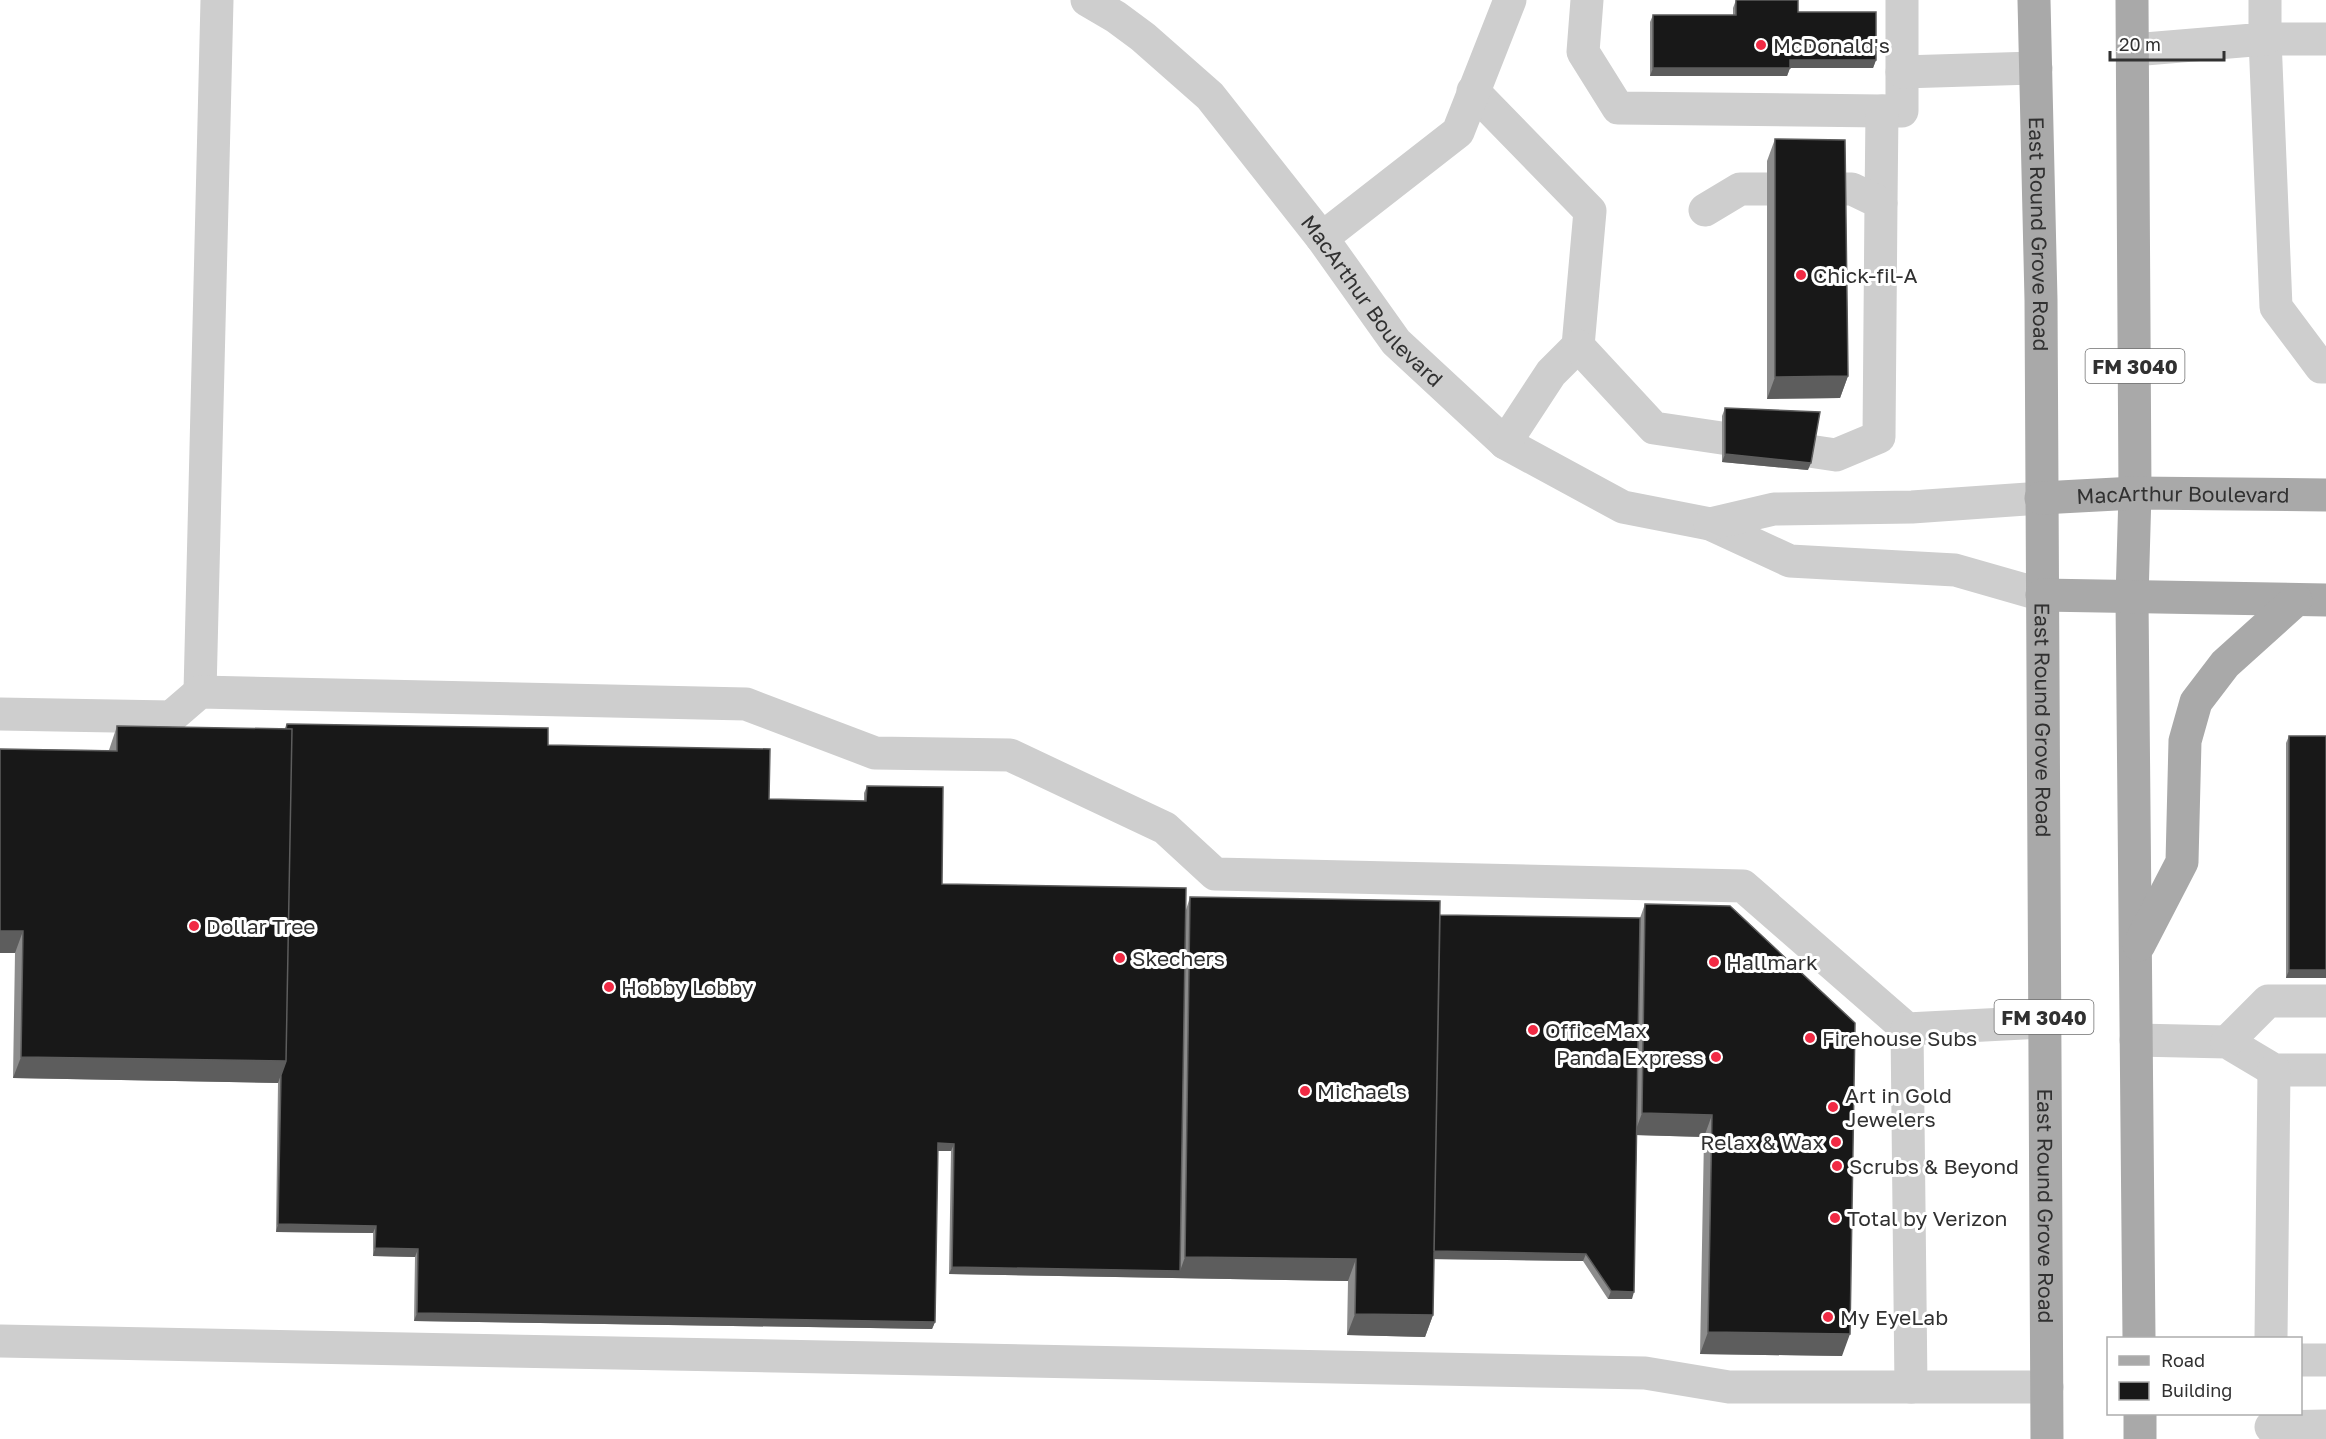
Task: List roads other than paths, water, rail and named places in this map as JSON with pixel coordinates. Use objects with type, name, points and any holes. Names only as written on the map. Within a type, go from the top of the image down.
[{"type":"main road","name":"East Round Grove Road","points":[[2034,0],[2041,300],[2047,1439]]},
{"type":"main road","name":"FM 3040","points":[[2132,0],[2135,493],[2132,598],[2139,1337]]},
{"type":"main road","name":"MacArthur Boulevard","points":[[2041,498],[2135,493],[2326,495]]},
{"type":"main road","points":[[2042,595],[2311,600]]},
{"type":"main road","points":[[2136,949],[2182,862],[2185,741],[2196,702],[2225,664],[2311,600]]},
{"type":"main road","points":[[2140,1415],[2140,1439]]},
{"type":"lane","points":[[200,692],[217,0]]},
{"type":"lane","name":"MacArthur Boulevard","points":[[1087,0],[1116,16],[1143,37],[1210,96],[1322,238],[1396,342],[1505,442],[1623,507],[1710,524]]},
{"type":"lane","points":[[1322,238],[1458,132],[1510,0]]},
{"type":"lane","points":[[1587,0],[1583,52],[1618,108],[1892,111]]},
{"type":"lane","points":[[1578,346],[1654,428],[1836,455],[1879,437],[1881,203],[1892,111],[1902,72],[1902,0]]},
{"type":"lane","points":[[2265,0],[2276,307],[2321,367],[2326,367]]},
{"type":"lane","points":[[2133,50],[2265,39],[2326,39]]},
{"type":"lane","points":[[1902,72],[2036,68]]},
{"type":"lane","points":[[1473,92],[1590,211],[1578,346],[1551,373],[1505,442]]},
{"type":"lane","points":[[1705,210],[1740,189],[1852,189],[1881,203]]},
{"type":"lane","points":[[1710,524],[1774,509],[1912,507],[2041,498]]},
{"type":"lane","points":[[1710,524],[1790,561],[1955,570],[2042,595]]},
{"type":"lane","points":[[0,714],[171,717],[200,692],[746,704],[874,753],[1010,754],[1165,828],[1215,874],[1743,886],[1907,1029],[2044,1022]]},
{"type":"lane","points":[[2227,1042],[2268,1001],[2326,1001]]},
{"type":"lane","points":[[1907,1029],[1911,1387]]},
{"type":"lane","points":[[2136,1040],[2227,1042],[2274,1070],[2326,1070]]},
{"type":"lane","points":[[2271,1337],[2274,1070]]},
{"type":"lane","points":[[0,1341],[1633,1372],[1729,1387],[2047,1387]]},
{"type":"lane","points":[[2302,1360],[2326,1360]]},
{"type":"lane","points":[[2270,1427],[2326,1426]]},
{"type":"place","name":"McDonald's","points":[[1761,45]]},
{"type":"place","name":"Chick-fil-A","points":[[1801,275]]},
{"type":"place","name":"Dollar Tree","points":[[194,926]]},
{"type":"place","name":"Skechers","points":[[1120,958]]},
{"type":"place","name":"Hallmark","points":[[1714,962]]},
{"type":"place","name":"Hobby Lobby","points":[[609,987]]},
{"type":"place","name":"OfficeMax","points":[[1533,1030]]},
{"type":"place","name":"Firehouse Subs","points":[[1810,1038]]},
{"type":"place","name":"Panda Express","points":[[1716,1057]]},
{"type":"place","name":"Michaels","points":[[1305,1091]]},
{"type":"place","name":"Art in Gold Jewelers","points":[[1833,1107]]},
{"type":"place","name":"Relax & Wax","points":[[1836,1142]]},
{"type":"place","name":"Scrubs & Beyond","points":[[1837,1166]]},
{"type":"place","name":"Total by Verizon","points":[[1835,1218]]},
{"type":"place","name":"My EyeLab","points":[[1828,1317]]}]
